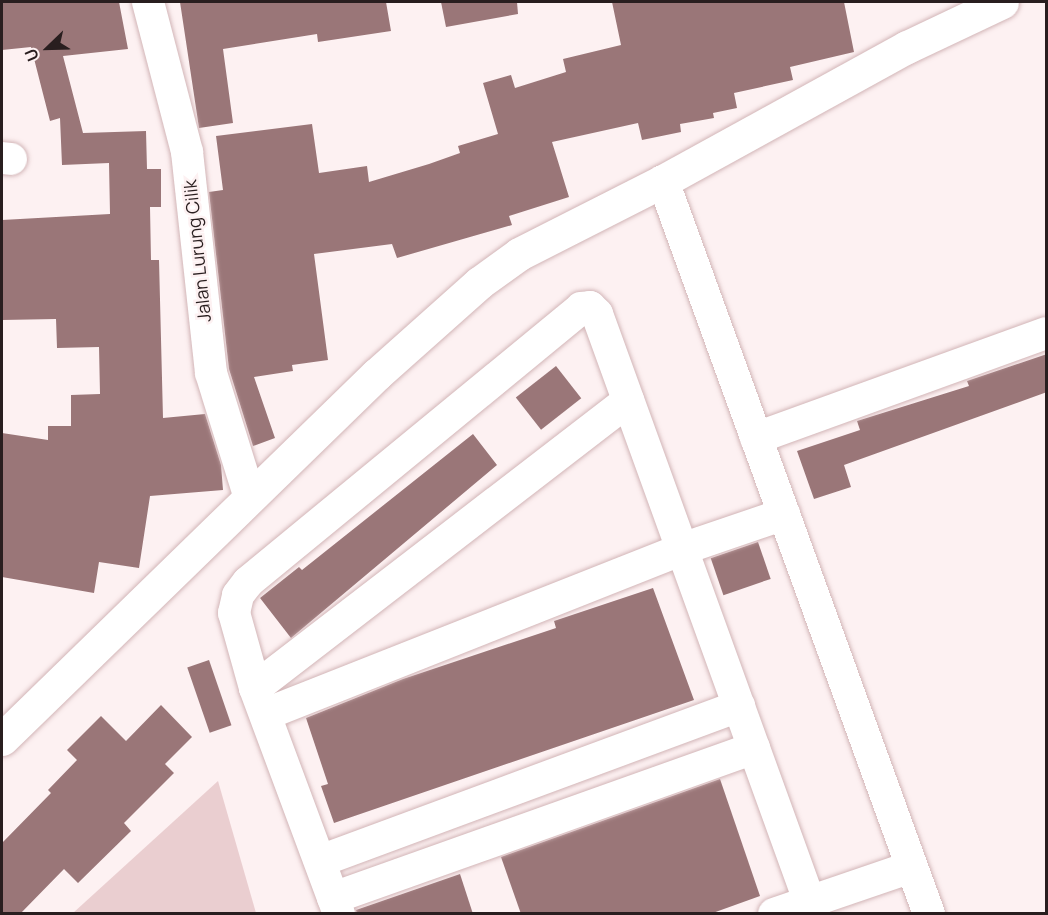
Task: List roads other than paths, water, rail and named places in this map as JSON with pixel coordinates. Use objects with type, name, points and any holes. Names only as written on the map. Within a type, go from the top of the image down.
[{"type":"main road","points":[[2,739],[376,375],[479,283],[519,255],[663,181],[907,47],[1002,2]]},
{"type":"street","name":"Jalan Lurung Cilik","points":[[148,2],[187,152],[211,373],[250,498]]},
{"type":"street","points":[[663,181],[928,914]]},
{"type":"street","points":[[754,748],[336,906],[260,701],[234,614],[238,595],[248,582],[581,308],[590,307],[597,314],[812,907]]},
{"type":"street","points":[[756,438],[1047,333]]},
{"type":"street","points":[[260,701],[628,401]]},
{"type":"street","points":[[260,701],[783,514]]},
{"type":"street","points":[[320,861],[739,706]]},
{"type":"street","points":[[774,914],[812,907],[911,867]]}]
